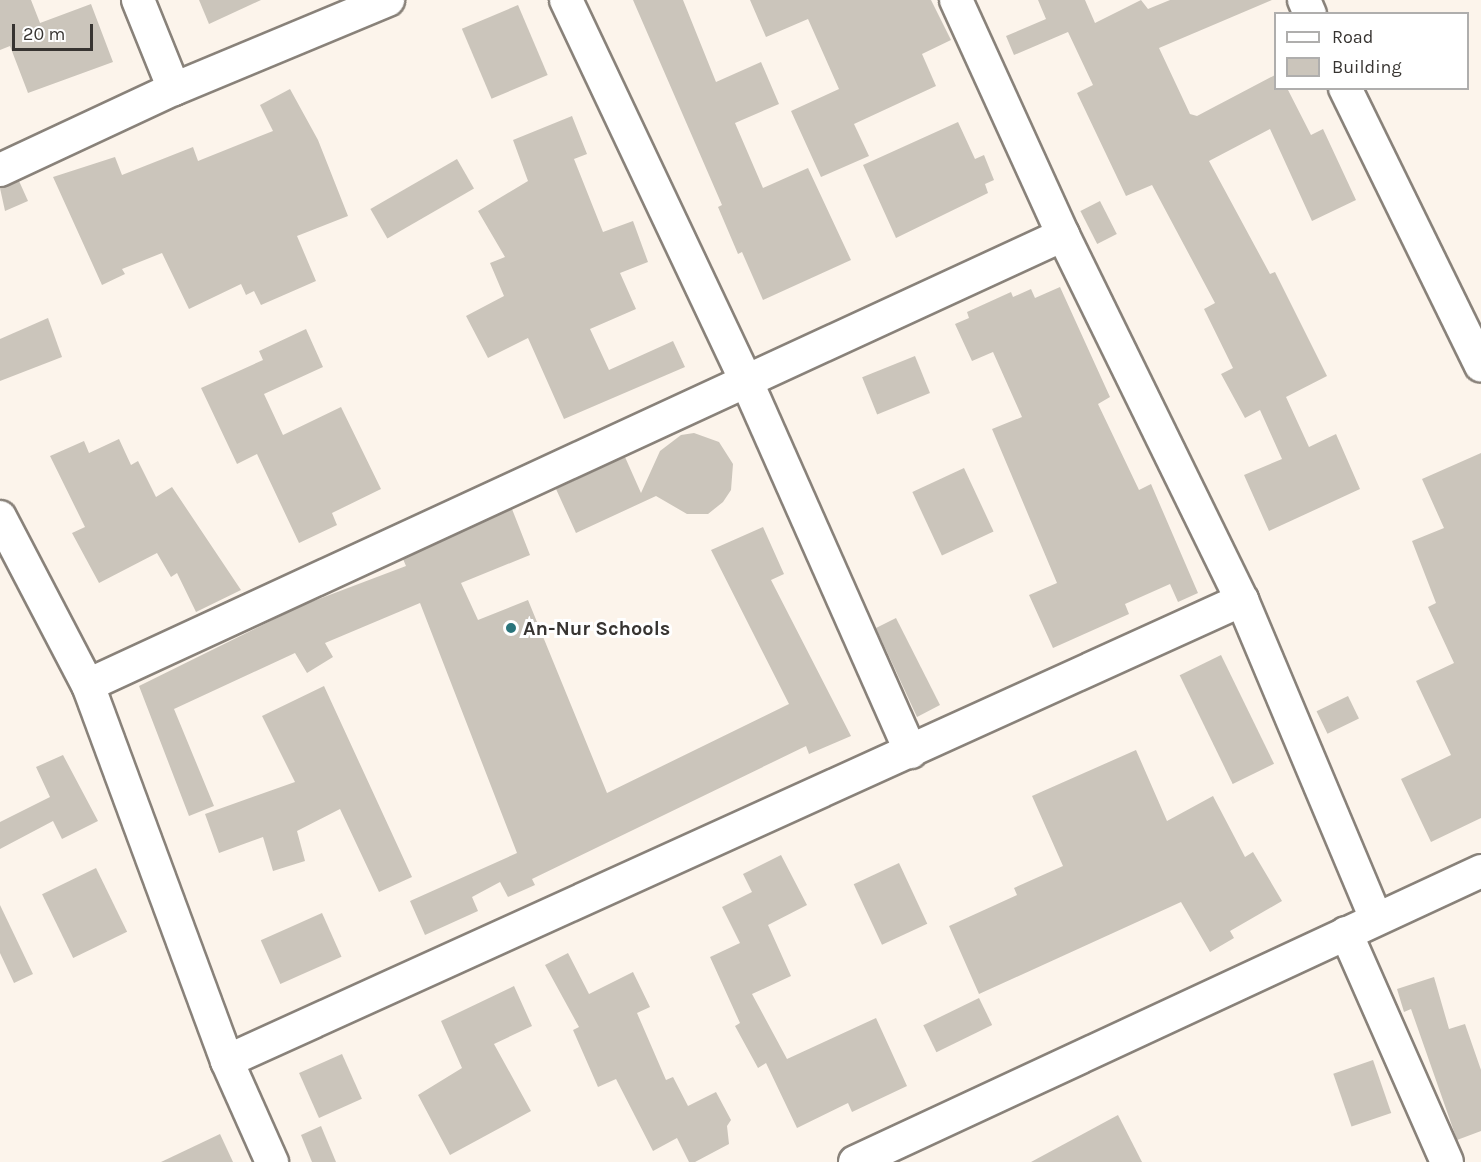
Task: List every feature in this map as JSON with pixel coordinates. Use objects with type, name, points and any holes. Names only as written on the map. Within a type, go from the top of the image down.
[{"type":"street","points":[[138,0],[174,89]]},
{"type":"street","points":[[0,170],[174,89],[388,0]]},
{"type":"street","points":[[566,0],[746,380],[911,752]]},
{"type":"street","points":[[956,0],[1064,235],[1242,600],[1376,918]]},
{"type":"street","points":[[1346,90],[1481,366]]},
{"type":"street","points":[[88,685],[1064,235]]},
{"type":"street","points":[[0,517],[88,685],[227,1061],[272,1162]]},
{"type":"street","points":[[227,1061],[1242,600]]},
{"type":"street","points":[[855,1162],[1481,871]]},
{"type":"street","points":[[1346,933],[1444,1161]]},
{"type":"building","points":[[0,0],[31,0],[40,23],[91,4],[113,62],[28,93],[10,46],[0,50]]},
{"type":"building","points":[[199,0],[261,0],[209,24]]},
{"type":"building","points":[[633,0],[683,0],[716,82],[761,62],[779,104],[735,123],[763,188],[808,168],[851,260],[763,300],[742,252],[738,254],[718,207],[722,205]]},
{"type":"building","points":[[750,0],[931,0],[951,40],[922,54],[936,86],[854,124],[869,156],[821,177],[791,111],[839,89],[808,19],[766,37]]},
{"type":"building","points":[[1038,0],[1085,0],[1095,23],[1141,0],[1148,9],[1170,0],[1272,0],[1159,48],[1190,114],[1197,116],[1274,76],[1274,90],[1288,90],[1311,135],[1323,129],[1356,200],[1312,221],[1270,129],[1209,161],[1270,274],[1275,272],[1327,376],[1286,397],[1309,447],[1336,434],[1360,489],[1269,531],[1244,475],[1282,459],[1260,410],[1245,418],[1221,374],[1233,368],[1204,309],[1215,303],[1152,185],[1126,196],[1077,93],[1093,85],[1068,32],[1014,55],[1006,36],[1046,19]]},
{"type":"building","points":[[518,5],[548,75],[492,99],[462,29]]},
{"type":"building","points":[[290,89],[318,140],[348,216],[297,236],[316,281],[261,305],[254,291],[246,295],[241,284],[189,309],[162,253],[122,269],[125,274],[102,285],[53,177],[115,157],[122,175],[193,147],[198,161],[273,131],[260,105]]},
{"type":"building","points":[[572,116],[587,154],[574,159],[603,232],[633,221],[648,262],[620,273],[636,309],[590,329],[609,370],[673,341],[685,367],[564,419],[528,338],[488,358],[466,316],[504,296],[490,263],[505,257],[478,211],[528,181],[513,140]]},
{"type":"building","points":[[958,122],[975,159],[984,155],[994,180],[985,184],[988,193],[896,238],[863,165]]},
{"type":"building","points":[[457,159],[474,188],[387,238],[370,209]]},
{"type":"building","points":[[19,181],[28,201],[5,211],[0,188]]},
{"type":"building","points":[[1100,201],[1117,234],[1097,244],[1080,211]]},
{"type":"building","points":[[1060,287],[1110,397],[1098,404],[1139,490],[1151,484],[1198,593],[1178,602],[1170,584],[1125,604],[1129,614],[1053,648],[1029,595],[1057,583],[992,429],[1022,417],[993,352],[972,361],[955,324],[969,318],[967,312],[1011,292],[1013,297],[1031,289],[1035,298]]},
{"type":"building","points":[[48,318],[62,357],[0,381],[0,339]]},
{"type":"building","points":[[306,329],[323,367],[264,394],[283,435],[341,407],[381,489],[332,513],[337,525],[299,543],[257,454],[237,464],[201,388],[263,360],[259,351]]},
{"type":"building","points":[[915,356],[930,393],[877,414],[862,377]]},
{"type":"building","points":[[694,433],[719,442],[733,464],[731,490],[723,502],[708,514],[687,514],[656,496],[576,533],[556,489],[625,457],[641,493],[660,451],[681,435]]},
{"type":"building","points":[[119,439],[131,465],[138,461],[156,497],[172,487],[241,590],[196,612],[177,573],[171,577],[157,553],[99,583],[72,533],[85,527],[50,456],[84,441],[89,453]]},
{"type":"building","points":[[1481,453],[1481,818],[1431,842],[1401,779],[1451,755],[1416,681],[1454,663],[1428,607],[1436,603],[1412,541],[1444,528],[1422,479]]},
{"type":"building","points":[[964,468],[994,531],[942,556],[912,492]]},
{"type":"building","points":[[512,509],[530,555],[461,583],[478,620],[528,600],[607,793],[789,704],[711,550],[763,527],[784,574],[771,580],[851,736],[809,754],[806,746],[532,879],[535,885],[508,897],[500,882],[472,897],[478,911],[425,935],[410,901],[517,853],[420,603],[325,643],[333,657],[307,673],[295,653],[174,709],[214,806],[189,816],[139,686],[303,605],[406,566],[403,559]]},
{"type":"building","points":[[896,618],[940,705],[917,717],[876,628]]},
{"type":"building","points":[[1221,655],[1274,764],[1233,784],[1180,675]]},
{"type":"building","points":[[324,686],[412,877],[379,892],[340,809],[297,831],[305,861],[273,871],[263,837],[219,853],[205,814],[295,782],[262,716]]},
{"type":"building","points":[[1348,696],[1359,718],[1328,734],[1317,711]]},
{"type":"building","points":[[1136,750],[1167,821],[1213,796],[1245,857],[1253,852],[1282,901],[1230,931],[1234,938],[1210,952],[1181,902],[979,994],[949,926],[1017,895],[1014,888],[1063,866],[1032,796]]},
{"type":"building","points":[[63,755],[98,821],[62,839],[53,821],[0,849],[0,822],[50,797],[36,767]]},
{"type":"building","points":[[781,855],[807,905],[768,925],[791,976],[752,994],[787,1059],[876,1018],[907,1086],[852,1112],[848,1103],[797,1128],[766,1063],[758,1068],[735,1026],[740,1023],[710,957],[740,943],[722,907],[752,892],[743,874]]},
{"type":"building","points":[[899,863],[927,924],[882,945],[854,884]]},
{"type":"building","points":[[96,868],[127,932],[73,958],[42,894]]},
{"type":"building","points":[[0,905],[33,974],[14,983],[0,953]]},
{"type":"building","points":[[322,913],[342,957],[280,984],[261,940]]},
{"type":"building","points":[[568,953],[589,994],[633,972],[650,1007],[637,1013],[666,1080],[673,1077],[688,1106],[716,1092],[731,1120],[727,1126],[729,1144],[695,1162],[689,1162],[677,1138],[653,1151],[616,1079],[598,1087],[573,1030],[579,1027],[545,965]]},
{"type":"building","points":[[1434,977],[1449,1029],[1465,1024],[1481,1070],[1481,1131],[1457,1140],[1411,1009],[1404,1012],[1397,989]]},
{"type":"building","points":[[514,986],[532,1026],[494,1044],[531,1111],[450,1155],[418,1095],[462,1068],[441,1021]]},
{"type":"building","points":[[979,998],[992,1025],[936,1052],[923,1025]]},
{"type":"building","points":[[342,1054],[362,1099],[319,1118],[299,1073]]},
{"type":"building","points":[[1373,1060],[1391,1113],[1352,1127],[1333,1074]]},
{"type":"building","points":[[1118,1115],[1142,1162],[1031,1162]]},
{"type":"building","points":[[321,1126],[336,1162],[312,1162],[301,1135]]},
{"type":"building","points":[[220,1134],[233,1162],[161,1162]]},
{"type":"place","name":"An-Nur Schools","points":[[511,628]]}]
